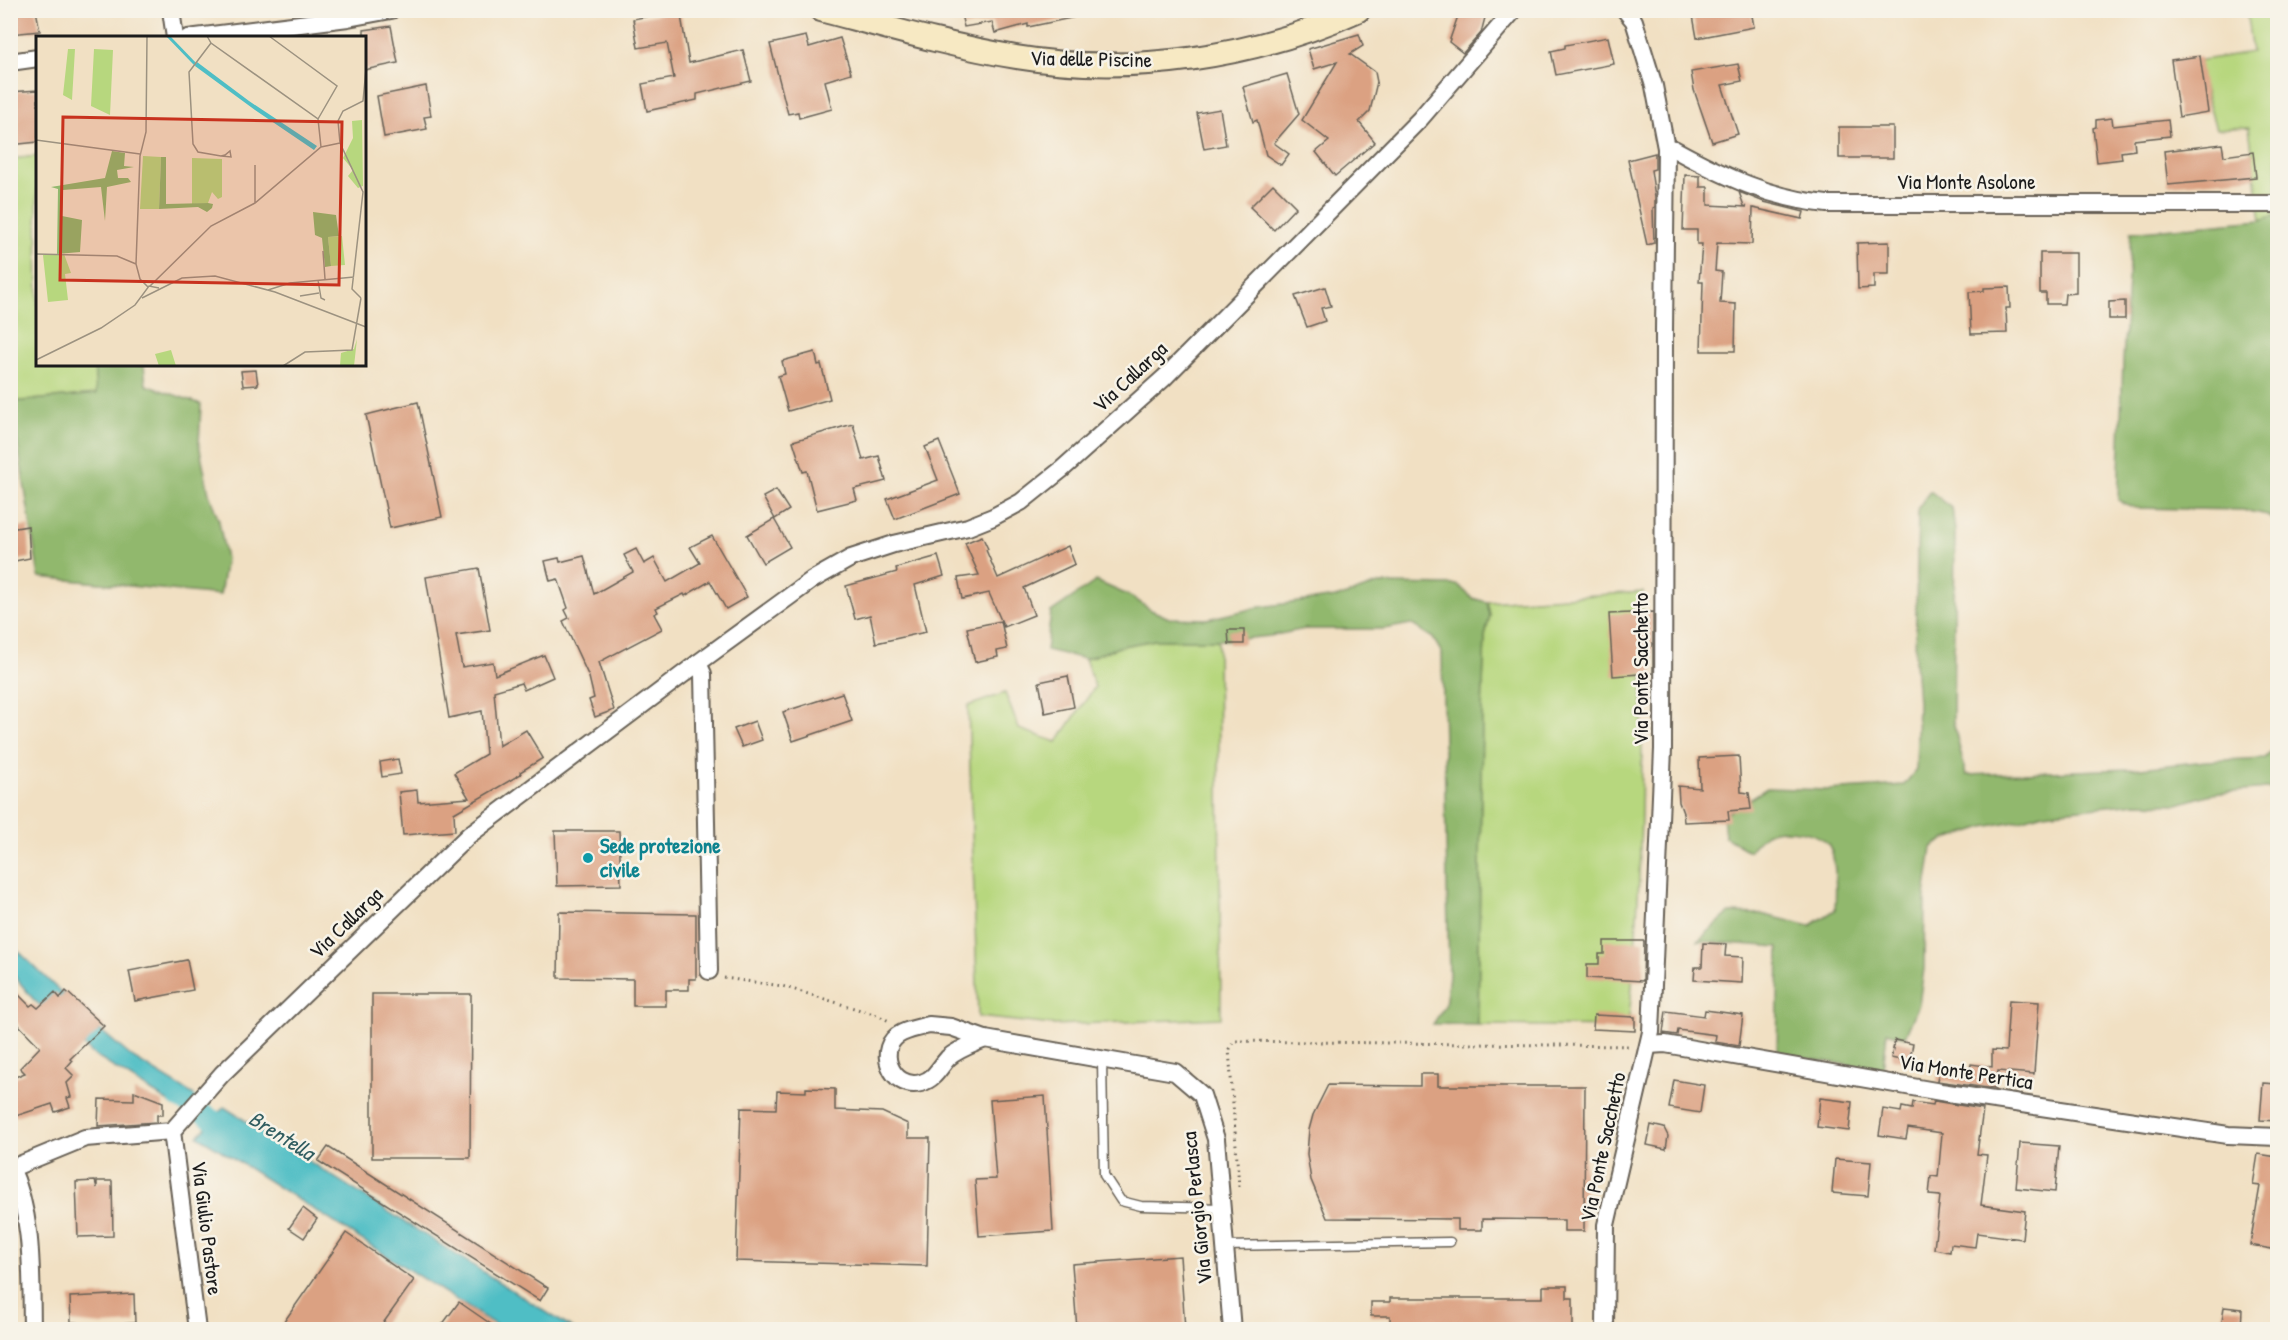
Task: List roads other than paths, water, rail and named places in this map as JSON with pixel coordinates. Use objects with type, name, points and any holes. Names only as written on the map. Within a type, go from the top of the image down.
[{"type":"street","points":[[171,10],[175,36]]},
{"type":"street","points":[[204,36],[348,18],[391,10]]},
{"type":"street","name":"Via delle Piscine","points":[[821,10],[995,53],[1039,60],[1100,64],[1195,58],[1240,49],[1332,22],[1359,10]]},
{"type":"street","name":"Via Callarga","points":[[172,1131],[222,1074],[469,835],[698,663],[812,580],[851,558],[894,544],[968,527],[993,517],[1021,502],[1061,470],[1164,378],[1403,136],[1514,10]]},
{"type":"street","name":"Via Ponte Sacchetto","points":[[1605,1329],[1606,1225],[1649,1045],[1663,749],[1666,148],[1654,86],[1634,21],[1626,10]]},
{"type":"street","points":[[10,62],[36,58]]},
{"type":"street","name":"Via Monte Asolone","points":[[1666,148],[1674,149],[1738,182],[1765,192],[1805,202],[1827,204],[2277,204]]},
{"type":"street","points":[[698,663],[703,674],[709,971]]},
{"type":"street","name":"Via Giorgio Perlasca","points":[[985,1039],[958,1051],[948,1058],[931,1079],[915,1084],[899,1079],[889,1067],[888,1051],[896,1037],[910,1030],[930,1025],[951,1027],[985,1039],[1175,1072],[1202,1095],[1216,1139],[1232,1329]]},
{"type":"street","name":"Via Monte Pertica","points":[[1649,1045],[1665,1044],[1941,1092],[2216,1133],[2277,1137]]},
{"type":"street","points":[[32,1329],[27,1211],[11,1167],[85,1138],[172,1131]]},
{"type":"street","name":"Via Giulio Pastore","points":[[172,1131],[197,1329]]},
{"type":"lane","points":[[1102,1060],[1104,1175],[1120,1201],[1142,1206],[1222,1208]]},
{"type":"lane","points":[[1225,1246],[1450,1242]]},
{"type":"water","points":[[10,943],[99,1029],[133,1058],[194,1095],[183,1111],[95,1056],[34,1000],[11,972]]},
{"type":"water","points":[[224,1107],[573,1329],[502,1329],[198,1136]]},
{"type":"waterway","name":"Brentella","points":[[178,1098],[235,1133]]},
{"type":"place","name":"Sede protezione civile","points":[[588,858]]}]
